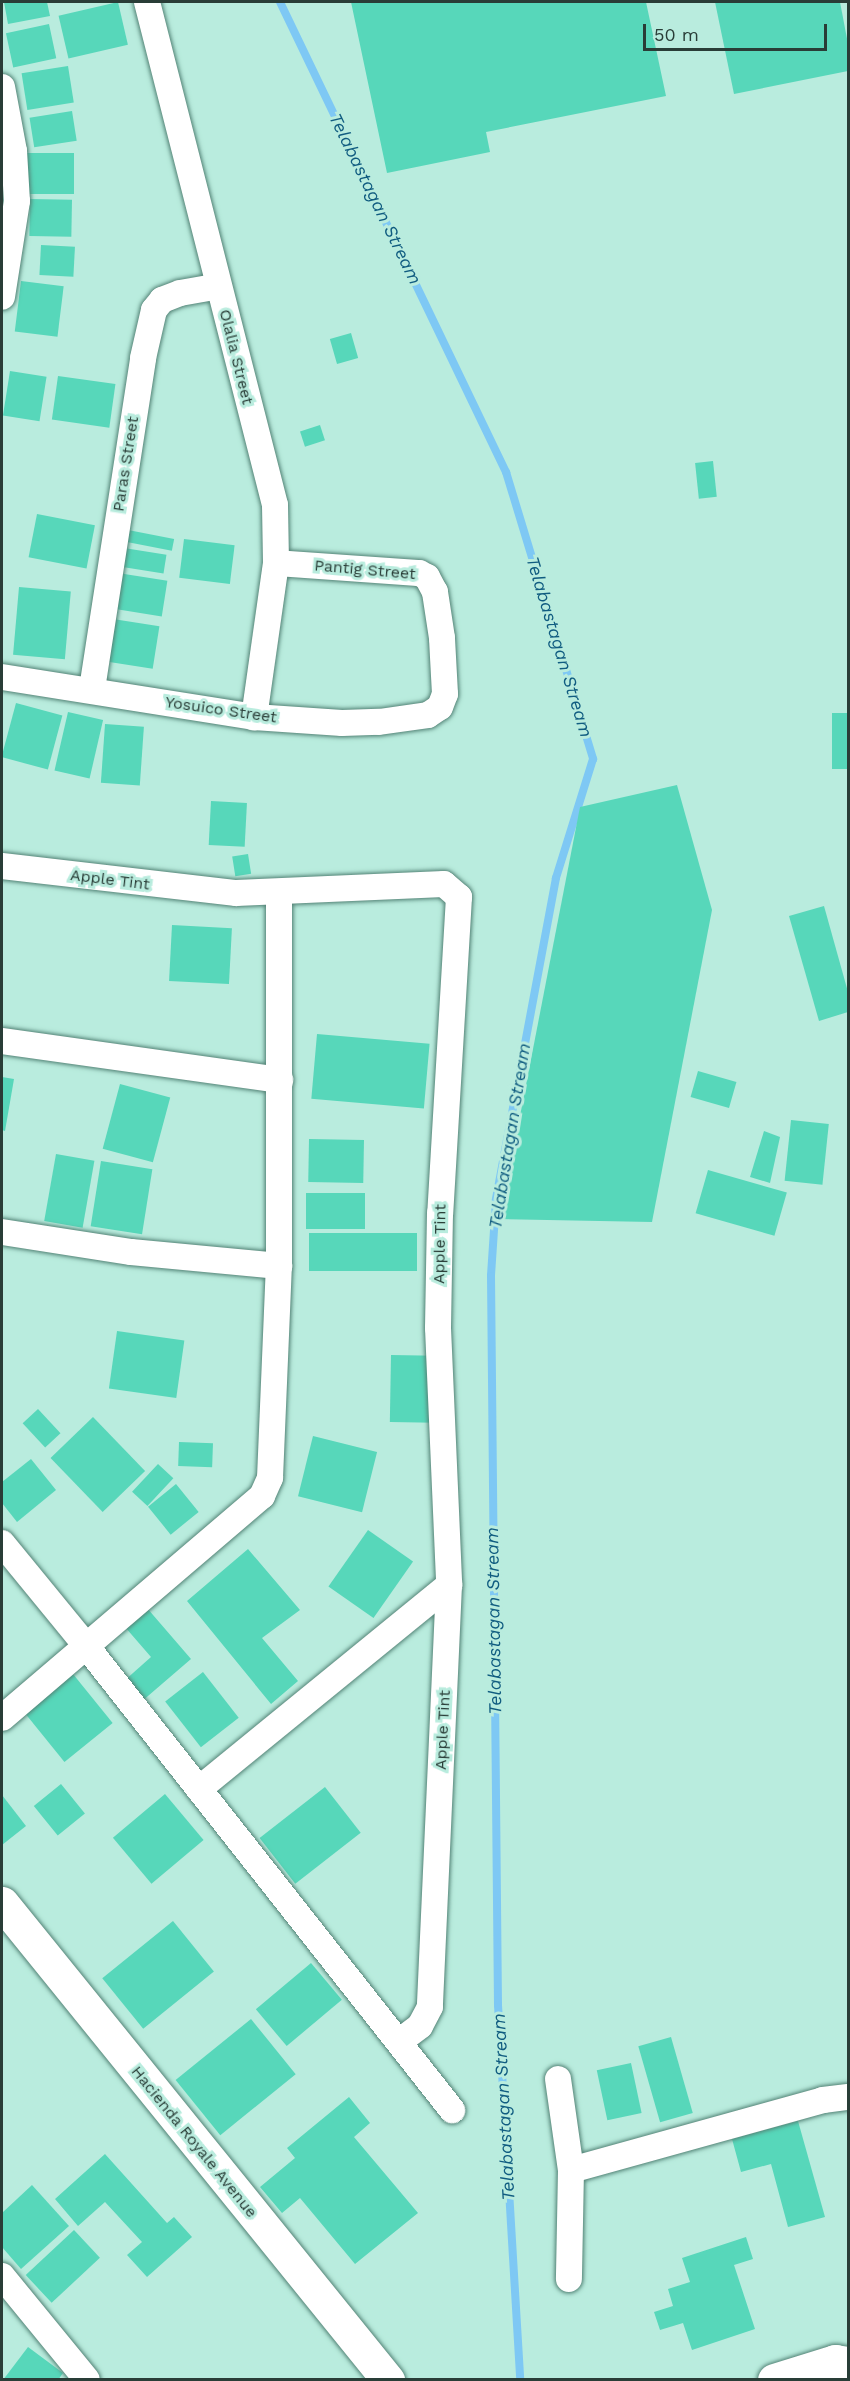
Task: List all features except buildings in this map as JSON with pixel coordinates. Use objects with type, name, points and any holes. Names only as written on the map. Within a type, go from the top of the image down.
[{"type":"street","name":"Olalia Street","points":[[147,2],[275,505],[276,562],[254,717]]},
{"type":"street","points":[[2,87],[14,151],[17,201],[2,297]]},
{"type":"street","name":"Paras Street","points":[[92,689],[143,358],[153,310],[162,300],[180,292],[218,286]]},
{"type":"street","name":"Pantig Street","points":[[276,562],[419,573],[427,577],[435,592],[442,638],[445,694],[440,707]]},
{"type":"street","name":"Yosuico Street","points":[[2,677],[92,689],[254,717],[342,723],[378,722],[428,715],[440,707]]},
{"type":"street","name":"Apple Tint","points":[[2,866],[201,890],[279,892],[423,883],[444,884],[459,897],[438,1279],[449,1585],[430,2007],[420,2026],[399,2042]]},
{"type":"street","points":[[2,1718],[262,1496],[270,1478],[279,1266],[279,892]]},
{"type":"street","points":[[2,1041],[280,1080]]},
{"type":"street","points":[[2,1232],[131,1252],[279,1266]]},
{"type":"street","points":[[2,1544],[87,1647],[453,2110]]},
{"type":"street","points":[[199,1789],[449,1585]]},
{"type":"street","name":"Hacienda Royale Avenue","points":[[2,1903],[387,2379]]},
{"type":"street","points":[[558,2079],[571,2170],[568,2279]]},
{"type":"street","points":[[571,2170],[846,2103]]},
{"type":"street","points":[[2,2276],[87,2379]]},
{"type":"street","points":[[774,2379],[844,2357]]},
{"type":"waterway","name":"Telabastagan Stream","points":[[280,2],[506,472],[593,759],[556,878],[496,1200],[491,1276],[498,2005],[520,2380]]}]
